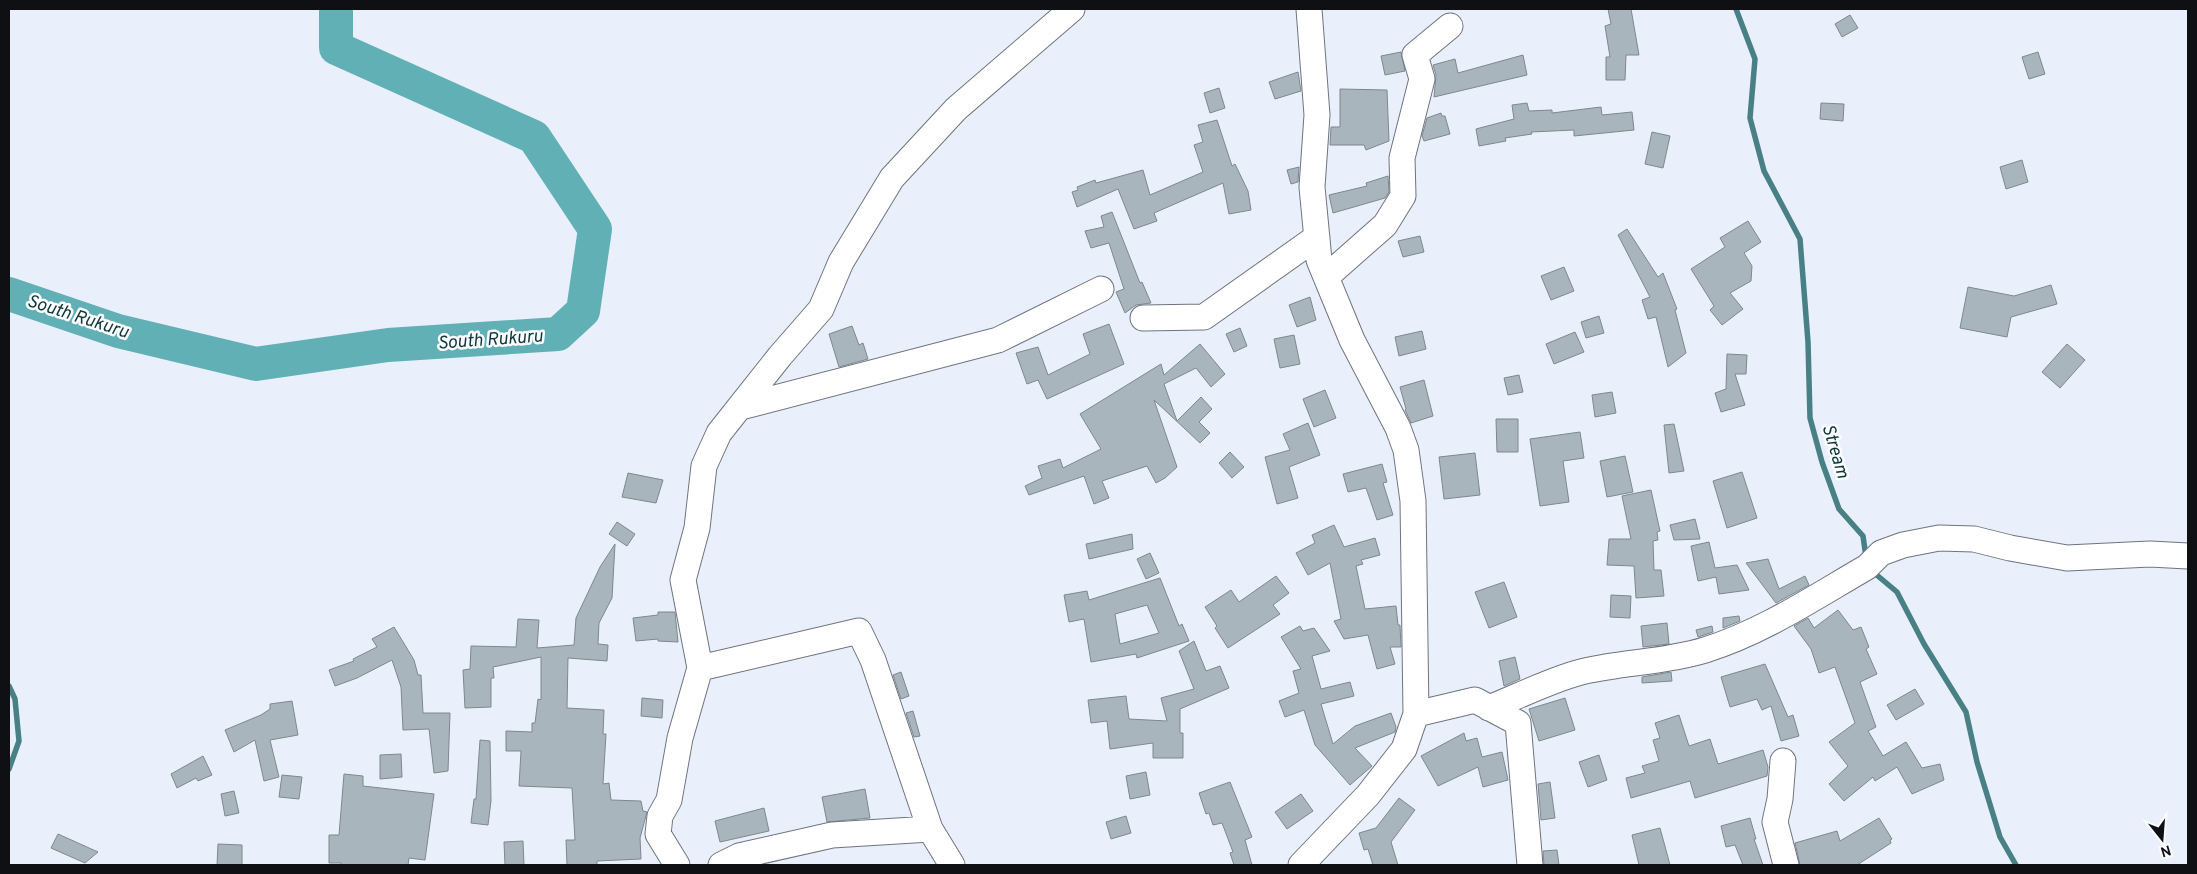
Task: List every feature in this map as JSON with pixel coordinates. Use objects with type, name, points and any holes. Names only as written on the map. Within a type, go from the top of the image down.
[{"type":"street","points":[[677,865],[658,834],[660,816],[669,800],[680,738],[700,668],[683,580],[696,528],[704,466],[719,433],[780,356],[821,310],[841,262],[892,178],[956,109],[1072,9]]},
{"type":"street","points":[[1301,865],[1368,795],[1404,749],[1416,714],[1413,501],[1406,450],[1398,428],[1352,340],[1319,260],[1312,187],[1317,115],[1309,9]]},
{"type":"street","points":[[1326,277],[1385,225],[1403,196],[1402,158],[1422,79],[1414,55],[1450,26]]},
{"type":"street","points":[[1143,318],[1204,317],[1317,237]]},
{"type":"street","points":[[741,407],[998,340],[1101,289]]},
{"type":"street","points":[[1489,708],[1582,671],[1623,663],[1673,658],[1705,650],[1753,632],[1867,567],[1882,553],[1903,545],[1939,538],[1974,538],[2010,548],[2067,558],[2150,554],[2188,556]]},
{"type":"street","points":[[700,668],[859,631],[873,660],[930,829],[952,865]]},
{"type":"street","points":[[1416,714],[1475,700],[1518,723],[1530,865]]},
{"type":"street","points":[[1783,761],[1780,799],[1775,822],[1786,865]]},
{"type":"street","points":[[721,865],[738,856],[832,835],[930,829]]},
{"type":"building","points":[[1608,9],[1631,9],[1639,55],[1626,55],[1625,80],[1606,80],[1606,57],[1610,57],[1605,26],[1611,24]]},
{"type":"building","points":[[1850,15],[1858,28],[1842,37],[1835,24]]},
{"type":"building","points":[[1401,52],[1405,71],[1385,75],[1381,56]]},
{"type":"building","points":[[2038,52],[2045,74],[2029,79],[2022,57]]},
{"type":"building","points":[[1523,55],[1527,75],[1434,97],[1436,75],[1433,65],[1455,59],[1458,73]]},
{"type":"building","points":[[1298,72],[1301,91],[1275,99],[1269,82]]},
{"type":"building","points":[[1219,88],[1225,108],[1210,113],[1204,93]]},
{"type":"building","points":[[1340,89],[1387,90],[1389,141],[1366,150],[1364,145],[1330,145],[1331,127],[1340,127]]},
{"type":"building","points":[[1527,103],[1529,111],[1552,110],[1552,113],[1601,107],[1602,115],[1632,112],[1634,130],[1574,136],[1574,130],[1531,132],[1532,134],[1505,138],[1506,141],[1479,146],[1476,129],[1514,119],[1512,105]]},
{"type":"building","points":[[1821,103],[1844,104],[1843,121],[1820,119]]},
{"type":"building","points":[[1441,113],[1442,116],[1445,116],[1450,134],[1424,141],[1422,136],[1427,118]]},
{"type":"building","points":[[1217,120],[1232,166],[1235,164],[1248,191],[1251,210],[1229,214],[1223,183],[1154,213],[1157,221],[1134,229],[1118,189],[1077,207],[1072,192],[1078,190],[1077,187],[1095,180],[1096,183],[1143,170],[1150,195],[1203,172],[1194,145],[1203,142],[1198,125]]},
{"type":"building","points":[[1652,132],[1670,136],[1663,168],[1645,164]]},
{"type":"building","points":[[2022,160],[2028,182],[2006,189],[2000,167]]},
{"type":"building","points":[[1299,167],[1298,182],[1291,184],[1287,170]]},
{"type":"building","points":[[1388,176],[1389,192],[1385,198],[1333,213],[1329,195],[1367,186],[1366,183]]},
{"type":"building","points":[[1112,212],[1140,283],[1142,282],[1151,303],[1136,305],[1125,313],[1116,292],[1124,289],[1109,243],[1091,248],[1085,231],[1104,227],[1101,216]]},
{"type":"building","points":[[1748,221],[1761,242],[1744,253],[1752,266],[1751,281],[1730,293],[1743,309],[1722,325],[1710,310],[1714,306],[1691,269],[1725,247],[1720,238]]},
{"type":"building","points":[[1627,229],[1658,277],[1663,273],[1677,309],[1675,310],[1686,353],[1668,367],[1656,317],[1648,319],[1642,300],[1650,297],[1618,235]]},
{"type":"building","points":[[1420,236],[1424,252],[1403,257],[1398,241]]},
{"type":"building","points":[[1564,267],[1574,291],[1551,300],[1541,276]]},
{"type":"building","points":[[2051,285],[2057,304],[2011,317],[2007,337],[1960,328],[1968,287],[2014,296]]},
{"type":"building","points":[[1310,297],[1316,320],[1297,327],[1289,305]]},
{"type":"building","points":[[1599,316],[1604,333],[1586,338],[1581,322]]},
{"type":"building","points":[[1109,324],[1124,364],[1047,399],[1038,380],[1027,384],[1016,353],[1038,347],[1048,375],[1090,354],[1083,334]]},
{"type":"building","points":[[852,326],[859,345],[863,343],[868,359],[839,367],[829,334]]},
{"type":"building","points":[[1240,328],[1247,346],[1234,352],[1226,334]]},
{"type":"building","points":[[1422,331],[1426,349],[1399,356],[1395,337]]},
{"type":"building","points":[[1575,332],[1584,352],[1554,364],[1546,344]]},
{"type":"building","points":[[1294,335],[1300,364],[1280,368],[1274,339]]},
{"type":"building","points":[[1200,344],[1225,374],[1211,387],[1196,368],[1164,384],[1177,421],[1201,397],[1212,409],[1199,422],[1210,433],[1200,443],[1154,400],[1177,467],[1165,478],[1156,483],[1147,466],[1102,481],[1109,498],[1094,504],[1084,476],[1029,495],[1025,486],[1042,478],[1038,466],[1060,459],[1063,468],[1101,449],[1080,414],[1161,364],[1164,375]]},
{"type":"building","points":[[2067,344],[2085,360],[2060,388],[2042,372]]},
{"type":"building","points":[[1727,354],[1747,355],[1746,374],[1735,374],[1745,405],[1721,412],[1715,393],[1726,389]]},
{"type":"building","points":[[1519,375],[1523,392],[1508,395],[1504,378]]},
{"type":"building","points":[[1424,380],[1433,416],[1411,423],[1405,410],[1400,387]]},
{"type":"building","points":[[1325,390],[1336,418],[1314,427],[1303,399]]},
{"type":"building","points":[[1612,392],[1616,413],[1595,417],[1592,395]]},
{"type":"building","points":[[1496,419],[1518,419],[1518,452],[1497,452]]},
{"type":"building","points":[[1308,423],[1320,455],[1289,467],[1298,498],[1277,504],[1265,457],[1290,450],[1283,434]]},
{"type":"building","points":[[1674,424],[1684,471],[1669,473],[1664,425]]},
{"type":"building","points":[[1580,432],[1584,458],[1563,461],[1569,502],[1540,506],[1530,439]]},
{"type":"building","points":[[1230,452],[1244,467],[1232,478],[1219,463]]},
{"type":"building","points":[[1475,453],[1480,495],[1444,499],[1439,457]]},
{"type":"building","points":[[1625,456],[1633,492],[1607,497],[1600,461]]},
{"type":"building","points":[[1382,464],[1387,482],[1383,483],[1393,515],[1377,520],[1366,488],[1348,492],[1343,474]]},
{"type":"building","points":[[1742,472],[1757,518],[1727,528],[1713,481]]},
{"type":"building","points":[[628,473],[663,480],[656,503],[622,497]]},
{"type":"building","points":[[1651,490],[1660,531],[1657,532],[1658,540],[1653,541],[1654,570],[1661,570],[1664,596],[1636,598],[1634,566],[1607,565],[1609,539],[1631,539],[1622,496]]},
{"type":"building","points":[[1695,519],[1700,539],[1674,540],[1670,525]]},
{"type":"building","points":[[617,522],[635,534],[627,546],[609,534]]},
{"type":"building","points":[[1334,525],[1344,547],[1375,538],[1380,555],[1361,560],[1363,564],[1356,566],[1365,609],[1396,606],[1398,625],[1400,625],[1401,647],[1390,647],[1395,664],[1377,669],[1368,635],[1344,639],[1334,621],[1341,619],[1330,563],[1308,575],[1296,553],[1315,543],[1312,535]]},
{"type":"building","points":[[1132,534],[1133,549],[1089,559],[1086,544]]},
{"type":"building","points":[[1709,542],[1715,568],[1737,565],[1749,590],[1719,594],[1716,577],[1698,581],[1691,546]]},
{"type":"building","points":[[615,544],[612,598],[599,623],[598,644],[608,645],[607,661],[568,658],[567,708],[604,710],[603,734],[606,734],[603,784],[609,783],[611,800],[641,801],[643,811],[647,812],[640,838],[641,859],[597,861],[597,865],[567,865],[566,840],[575,840],[572,788],[519,786],[521,751],[506,751],[506,731],[532,732],[532,723],[535,723],[538,699],[541,700],[541,657],[493,667],[494,678],[491,678],[491,707],[465,708],[463,670],[470,669],[471,646],[516,647],[518,619],[539,620],[537,648],[574,645],[576,618],[600,567]]},
{"type":"building","points":[[1150,553],[1159,573],[1146,579],[1137,559]]},
{"type":"building","points":[[1768,559],[1779,589],[1805,576],[1809,585],[1776,603],[1746,563]]},
{"type":"building","points":[[1276,576],[1289,593],[1273,605],[1280,614],[1228,648],[1215,628],[1217,626],[1205,607],[1231,590],[1239,602]]},
{"type":"building","points":[[1160,578],[1179,626],[1182,624],[1189,641],[1137,658],[1136,654],[1091,662],[1084,619],[1069,622],[1064,595],[1087,591],[1089,600]],"holes":[[[1147,605],[1159,633],[1120,644],[1115,614]]]},
{"type":"building","points":[[1504,582],[1517,617],[1489,628],[1475,592]]},
{"type":"building","points":[[1611,595],[1631,596],[1630,618],[1610,617]]},
{"type":"building","points":[[1838,610],[1853,630],[1861,627],[1869,647],[1866,649],[1877,674],[1860,682],[1876,727],[1868,731],[1883,756],[1906,742],[1922,768],[1940,764],[1944,780],[1912,794],[1897,767],[1875,781],[1873,777],[1844,801],[1829,784],[1848,766],[1829,742],[1855,723],[1835,667],[1819,673],[1811,649],[1794,626],[1808,618],[1814,628]]},
{"type":"building","points":[[658,612],[675,612],[678,642],[658,641],[658,639],[636,641],[633,618],[658,615]]},
{"type":"building","points":[[1739,616],[1740,621],[1723,628],[1723,618]]},
{"type":"building","points":[[1667,623],[1669,644],[1643,647],[1641,626]]},
{"type":"building","points":[[1300,626],[1303,631],[1314,628],[1330,651],[1312,656],[1321,689],[1350,682],[1354,696],[1321,704],[1333,744],[1355,726],[1391,713],[1396,727],[1395,732],[1355,748],[1372,766],[1350,785],[1315,745],[1304,710],[1285,717],[1279,701],[1299,693],[1293,671],[1301,669],[1281,637]]},
{"type":"building","points":[[1712,626],[1713,632],[1698,637],[1696,630]]},
{"type":"building","points":[[394,627],[414,660],[418,675],[421,675],[423,713],[450,713],[448,771],[434,773],[429,729],[403,730],[401,687],[392,660],[357,678],[335,686],[329,670],[354,661],[353,659],[377,647],[372,639]]},
{"type":"building","points":[[1194,641],[1206,671],[1220,666],[1229,688],[1180,709],[1180,733],[1183,733],[1183,758],[1153,758],[1153,743],[1110,749],[1107,721],[1091,723],[1088,700],[1126,696],[1129,719],[1167,721],[1161,698],[1194,689],[1179,651]]},
{"type":"building","points":[[1515,657],[1520,679],[1504,686],[1499,661]]},
{"type":"building","points":[[1765,664],[1788,717],[1793,715],[1799,736],[1781,741],[1771,706],[1762,710],[1757,699],[1730,707],[1721,677]]},
{"type":"building","points":[[901,672],[909,696],[901,699],[893,675]]},
{"type":"building","points":[[1671,672],[1672,681],[1642,683],[1642,677]]},
{"type":"building","points":[[1915,689],[1924,704],[1896,720],[1887,705]]},
{"type":"building","points":[[642,698],[663,700],[662,718],[641,716]]},
{"type":"building","points":[[1565,698],[1575,730],[1539,741],[1529,709]]},
{"type":"building","points":[[292,701],[298,735],[270,740],[279,777],[264,781],[255,740],[234,752],[225,730],[261,715],[270,709],[270,704]]},
{"type":"building","points":[[913,711],[920,736],[914,737],[906,713]]},
{"type":"building","points":[[1679,715],[1689,746],[1710,739],[1718,764],[1763,750],[1768,767],[1767,776],[1695,798],[1690,781],[1631,798],[1626,778],[1645,773],[1642,766],[1659,761],[1653,740],[1660,738],[1655,723]]},
{"type":"building","points":[[1464,733],[1466,741],[1477,738],[1482,757],[1502,752],[1508,780],[1483,787],[1478,767],[1438,786],[1421,756]]},
{"type":"building","points":[[480,740],[490,741],[491,801],[488,825],[471,823],[474,799],[476,799]]},
{"type":"building","points":[[401,754],[402,777],[380,779],[380,755]]},
{"type":"building","points":[[1599,755],[1607,780],[1588,787],[1579,762]]},
{"type":"building","points":[[203,756],[212,775],[198,781],[196,778],[177,788],[171,774]]},
{"type":"building","points":[[1146,772],[1150,795],[1130,799],[1126,776]]},
{"type":"building","points":[[344,774],[363,776],[363,786],[434,794],[425,860],[409,858],[408,865],[341,865],[341,863],[329,863],[329,835],[339,835]]},
{"type":"building","points":[[282,775],[302,777],[299,799],[279,797]]},
{"type":"building","points":[[1230,782],[1252,837],[1245,840],[1252,865],[1234,865],[1230,853],[1233,852],[1222,823],[1213,825],[1209,813],[1206,814],[1199,793]]},
{"type":"building","points":[[1550,782],[1555,818],[1541,820],[1538,784]]},
{"type":"building","points":[[865,789],[870,818],[827,822],[822,797]]},
{"type":"building","points":[[234,791],[239,813],[225,816],[221,794]]},
{"type":"building","points":[[1301,794],[1313,811],[1287,829],[1275,812]]},
{"type":"building","points":[[1399,798],[1415,810],[1391,842],[1398,865],[1373,865],[1368,849],[1364,850],[1359,833],[1376,828]]},
{"type":"building","points":[[764,808],[769,831],[720,842],[715,821]]},
{"type":"building","points":[[1126,816],[1131,833],[1111,839],[1106,822]]},
{"type":"building","points":[[1750,818],[1756,839],[1754,839],[1763,865],[1743,865],[1735,845],[1726,847],[1721,826]]},
{"type":"building","points":[[1879,818],[1892,839],[1890,840],[1891,843],[1857,865],[1800,865],[1795,843],[1837,831],[1840,841]]},
{"type":"building","points":[[1660,828],[1670,865],[1639,865],[1632,835]]},
{"type":"building","points":[[58,834],[98,852],[85,863],[51,848]]},
{"type":"building","points":[[523,841],[524,865],[505,865],[504,842]]},
{"type":"building","points":[[218,844],[242,845],[242,865],[217,865]]},
{"type":"building","points":[[1557,850],[1559,865],[1544,865],[1543,851]]},
{"type":"waterway","name":"South Rukuru","points":[[9,294],[118,331],[256,364],[388,345],[558,334],[583,311],[595,229],[534,137],[336,48],[336,9]]},
{"type":"waterway","name":"Stream","points":[[1736,9],[1755,59],[1750,118],[1764,171],[1800,239],[1808,342],[1810,418],[1822,462],[1839,509],[1863,536],[1866,557]]},
{"type":"waterway","name":"Stream","points":[[1872,571],[1897,592],[1924,644],[1966,712],[1977,762],[2000,837],[2016,865]]},
{"type":"waterway","points":[[9,686],[15,699],[19,741],[9,769]]}]
